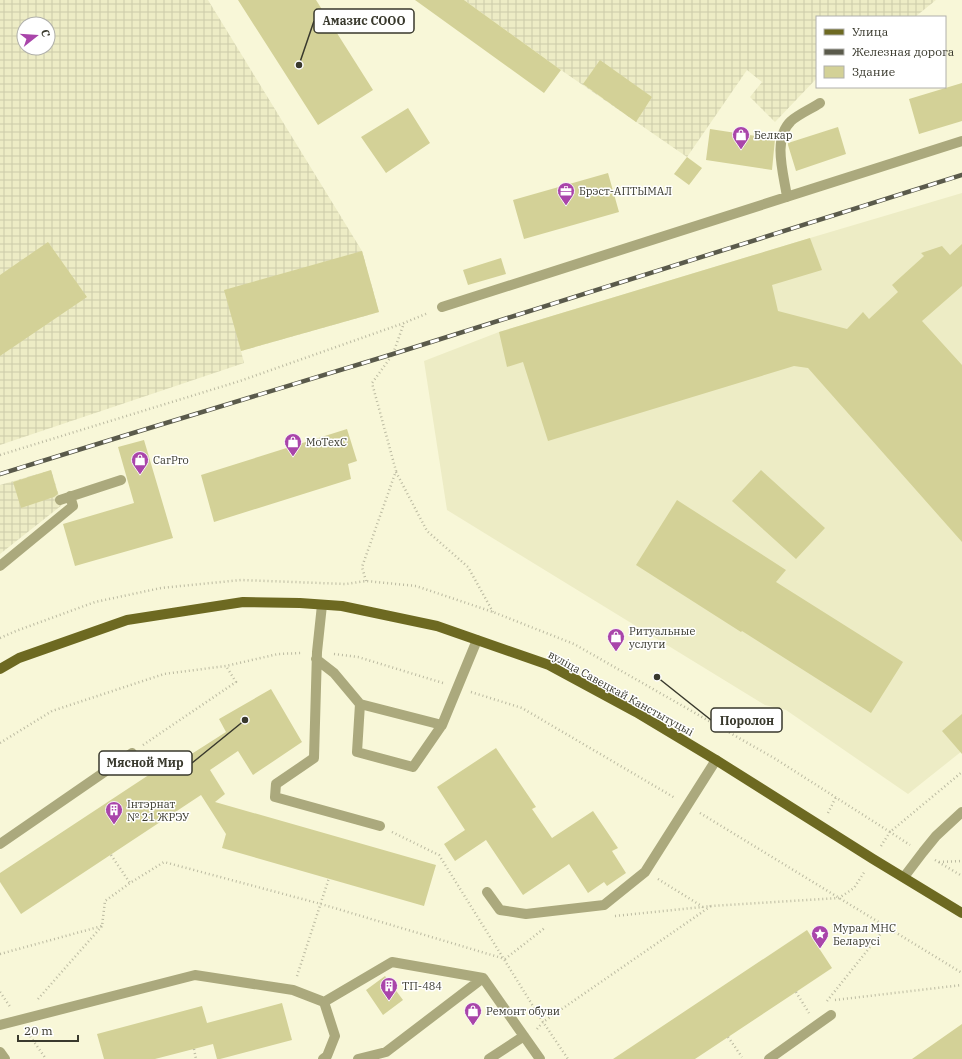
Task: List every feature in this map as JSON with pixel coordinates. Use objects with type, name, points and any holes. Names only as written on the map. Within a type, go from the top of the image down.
[{"type":"main road","name":"вуліца Савецкай Канстытуцыі","points":[[0,669],[19,658],[127,620],[243,602],[342,606],[437,626],[549,665],[636,712],[716,760],[962,914]]},
{"type":"street","points":[[787,197],[780,148],[783,134],[790,122],[820,103]]},
{"type":"street","points":[[442,308],[962,141]]},
{"type":"street","points":[[60,500],[121,480]]},
{"type":"street","points":[[0,566],[73,506],[70,496]]},
{"type":"street","points":[[322,605],[316,655],[314,758],[276,784],[275,797],[380,826]]},
{"type":"street","points":[[360,704],[357,752],[413,766],[442,726],[477,640]]},
{"type":"street","points":[[316,655],[334,673],[360,704],[442,726]]},
{"type":"street","points":[[0,844],[132,752]]},
{"type":"street","points":[[487,892],[500,910],[526,914],[604,905],[645,872],[716,760]]},
{"type":"street","points":[[904,878],[936,836],[962,812]]},
{"type":"street","points":[[324,1002],[392,962],[483,978],[540,1059]]},
{"type":"street","points":[[0,1025],[195,975],[293,990],[324,1002]]},
{"type":"street","points":[[358,1059],[386,1052],[483,978]]},
{"type":"street","points":[[323,1059],[327,1056],[335,1036],[324,1002]]},
{"type":"street","points":[[769,1059],[832,1015]]},
{"type":"street","points":[[490,1059],[525,1038]]},
{"type":"street","points":[[0,1052],[5,1059]]},
{"type":"path","points":[[0,455],[240,382],[442,308]]},
{"type":"path","points":[[404,323],[393,354],[372,383],[396,471],[427,531],[468,567],[493,612]]},
{"type":"path","points":[[366,581],[362,567],[396,471]]},
{"type":"path","points":[[0,743],[52,711],[164,674],[226,666],[278,654],[358,657],[522,708],[687,806],[962,974]]},
{"type":"path","points":[[132,752],[236,682],[226,666]]},
{"type":"path","points":[[890,832],[962,772]]},
{"type":"path","points":[[380,826],[439,855],[543,1022],[568,1059]]},
{"type":"path","points":[[923,852],[962,876]]},
{"type":"path","points":[[111,855],[130,883]]},
{"type":"path","points":[[938,862],[962,861]]},
{"type":"path","points":[[19,1020],[102,926],[105,901],[130,883],[164,862],[321,904],[504,960]]},
{"type":"path","points":[[645,872],[703,907]]},
{"type":"path","points":[[293,990],[329,878]]},
{"type":"path","points":[[608,917],[712,906],[839,898],[854,888],[857,883]]},
{"type":"path","points":[[525,1038],[543,1022],[712,906]]},
{"type":"path","points":[[0,954],[102,926]]},
{"type":"path","points":[[504,960],[546,927]]},
{"type":"path","points":[[886,927],[826,1001],[962,985]]},
{"type":"path","points":[[796,992],[809,1013]]},
{"type":"path","points":[[728,1037],[742,1057]]},
{"type":"path","points":[[194,1049],[196,1059]]},
{"type":"shaded area","points":[[0,0],[208,0],[362,251],[379,312],[241,351],[244,363],[0,445]]},
{"type":"shaded area","points":[[464,0],[936,0],[916,16],[816,16],[816,79],[775,122],[750,97],[762,82],[747,70],[687,157],[561,70]]},
{"type":"shaded area","points":[[962,193],[962,751],[908,794],[786,710],[765,705],[447,510],[424,361],[499,332]]},
{"type":"shaded area","points":[[51,470],[62,505],[0,554],[0,485]]},
{"type":"building","points":[[238,0],[316,0],[373,90],[318,125]]},
{"type":"building","points":[[415,0],[464,0],[561,70],[544,93]]},
{"type":"building","points":[[600,60],[652,97],[636,122],[583,84]]},
{"type":"building","points":[[962,83],[962,121],[919,134],[909,99]]},
{"type":"building","points":[[408,108],[430,143],[386,173],[361,137]]},
{"type":"building","points":[[838,127],[846,154],[796,171],[788,143]]},
{"type":"building","name":"Белкар","points":[[710,129],[775,139],[772,170],[706,160]]},
{"type":"building","points":[[687,157],[702,168],[689,185],[674,174]]},
{"type":"building","name":"Брэст-АПТЫМАЛ","points":[[608,173],[619,212],[524,239],[513,200]]},
{"type":"building","points":[[810,238],[822,270],[772,285],[778,311],[847,329],[863,312],[869,319],[898,292],[892,285],[924,256],[921,253],[942,246],[950,255],[962,244],[962,286],[922,321],[962,365],[962,542],[808,368],[794,366],[548,441],[523,362],[507,367],[499,332]]},
{"type":"building","points":[[48,242],[87,297],[0,356],[0,275]]},
{"type":"building","points":[[362,251],[379,312],[241,351],[224,290]]},
{"type":"building","points":[[501,258],[506,274],[468,285],[463,270]]},
{"type":"building","points":[[347,429],[357,461],[348,464],[351,479],[214,522],[201,475]]},
{"type":"building","name":"CarPro","points":[[144,440],[173,538],[75,566],[63,524],[134,503],[118,447]]},
{"type":"building","points":[[51,470],[58,494],[54,497],[21,508],[13,482]]},
{"type":"building","points":[[761,470],[825,528],[796,559],[732,501]]},
{"type":"building","points":[[677,500],[786,570],[776,582],[903,662],[871,713],[636,565]]},
{"type":"building","points":[[271,689],[302,742],[253,775],[238,751],[210,770],[225,794],[215,802],[436,865],[424,906],[222,848],[226,834],[201,795],[21,914],[0,882],[0,873],[176,757],[179,762],[226,732],[219,719]]},
{"type":"building","points":[[962,714],[962,754],[942,731]]},
{"type":"building","points":[[496,748],[536,807],[532,809],[552,838],[593,811],[618,848],[612,851],[626,873],[607,886],[604,882],[588,893],[569,864],[523,895],[486,840],[455,861],[444,844],[465,830],[437,787]]},
{"type":"building","points":[[807,930],[832,968],[796,992],[695,1059],[613,1059]]},
{"type":"building","points":[[385,976],[403,1000],[383,1015],[366,990]]},
{"type":"building","points":[[282,1003],[292,1040],[220,1059],[217,1059],[213,1044],[155,1059],[104,1059],[97,1034],[202,1006],[207,1023]]},
{"type":"building","points":[[962,1024],[962,1059],[912,1059]]},
{"type":"railway","points":[[0,474],[393,354],[962,175]]},
{"type":"place","name":"Амазис СООО","points":[[299,65]]},
{"type":"place","name":"Белкар","points":[[741,150]]},
{"type":"place","name":"Брэст-АПТЫМАЛ","points":[[566,206]]},
{"type":"place","name":"MoTexC","points":[[293,457]]},
{"type":"place","name":"CarPro","points":[[140,475]]},
{"type":"place","name":"Ритуальные услуги","points":[[616,652]]},
{"type":"place","name":"Поролон","points":[[657,677]]},
{"type":"place","name":"Мясной Мир","points":[[245,720]]},
{"type":"place","name":"Інтэрнат № 21 ЖРЭУ","points":[[114,825]]},
{"type":"place","name":"Мурал МНС Беларусі","points":[[820,949]]},
{"type":"place","name":"ТП-484","points":[[389,1001]]},
{"type":"place","name":"Ремонт обуви","points":[[473,1026]]}]
